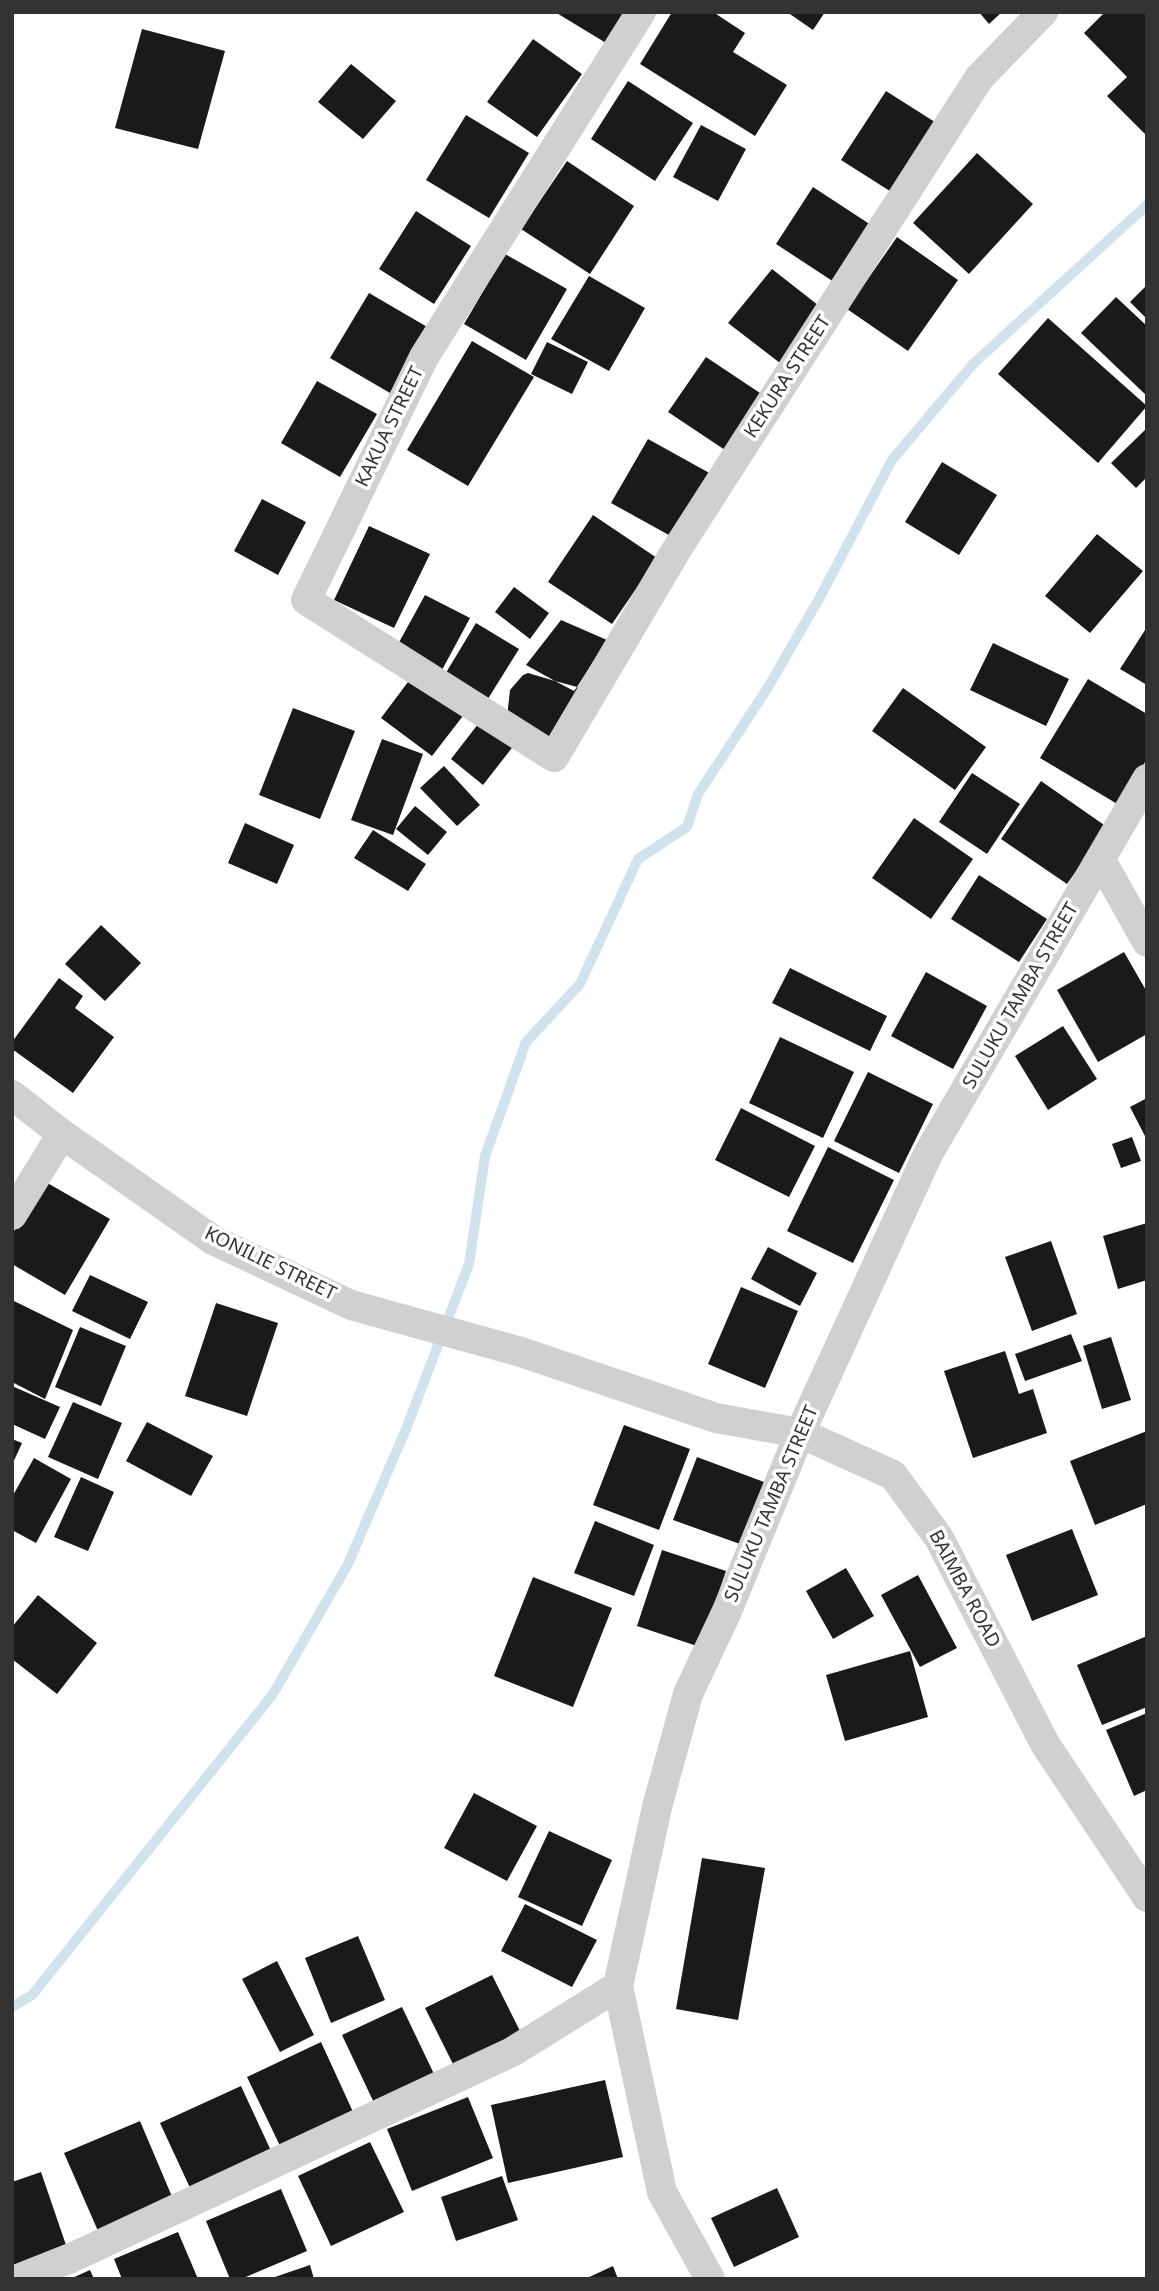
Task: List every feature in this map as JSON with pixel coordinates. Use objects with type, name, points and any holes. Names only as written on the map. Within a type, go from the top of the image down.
[{"type":"street","name":"KAKUA STREET","points":[[554,757],[306,600],[424,357],[641,12]]},
{"type":"street","name":"KEKURA STREET","points":[[554,757],[677,549],[979,78],[1043,12]]},
{"type":"street","name":"SULUKU TAMBA STREET","points":[[710,2279],[662,2192],[618,1986],[657,1807],[688,1694],[727,1611],[800,1433],[928,1154],[1147,779]]},
{"type":"street","points":[[1101,860],[1147,942]]},
{"type":"street","name":"KONILIE STREET","points":[[12,1094],[62,1134],[213,1240],[351,1305],[521,1352]]},
{"type":"street","points":[[12,1215],[62,1134]]},
{"type":"street","name":"BAIMBA ROAD","points":[[521,1352],[716,1418],[800,1433],[893,1475],[939,1538],[1045,1744],[1147,1897]]},
{"type":"street","points":[[18,2279],[71,2258],[512,2052],[618,1986]]},
{"type":"building","points":[[555,12],[631,12],[611,46]]},
{"type":"building","points":[[672,12],[713,12],[745,33],[733,52],[787,85],[755,136],[640,64]]},
{"type":"building","points":[[787,12],[825,12],[813,30]]},
{"type":"building","points":[[979,12],[1002,12],[989,24]]},
{"type":"building","points":[[1105,12],[1147,12],[1147,136],[1107,96],[1127,77],[1084,33]]},
{"type":"building","points":[[142,29],[225,51],[198,149],[115,128]]},
{"type":"building","points":[[533,39],[582,74],[537,137],[487,102]]},
{"type":"building","points":[[351,64],[396,101],[363,139],[318,102]]},
{"type":"building","points":[[628,81],[693,123],[655,181],[591,139]]},
{"type":"building","points":[[886,91],[938,124],[893,193],[841,160]]},
{"type":"building","points":[[466,115],[529,153],[489,218],[426,180]]},
{"type":"building","points":[[701,125],[746,149],[718,201],[673,177]]},
{"type":"building","points":[[977,153],[1033,204],[969,274],[913,223]]},
{"type":"building","points":[[567,161],[634,206],[590,274],[521,229]]},
{"type":"building","points":[[813,187],[871,225],[834,282],[776,244]]},
{"type":"building","points":[[416,211],[471,246],[434,304],[379,269]]},
{"type":"building","points":[[897,237],[958,280],[908,351],[847,309]]},
{"type":"building","points":[[505,254],[567,289],[526,360],[464,324]]},
{"type":"building","points":[[772,269],[823,309],[780,363],[728,323]]},
{"type":"building","points":[[589,276],[645,308],[609,371],[551,339]]},
{"type":"building","points":[[1147,285],[1147,319],[1130,302]]},
{"type":"building","points":[[369,293],[429,328],[390,393],[330,358]]},
{"type":"building","points":[[1116,297],[1147,326],[1147,396],[1081,333]]},
{"type":"building","points":[[1048,318],[1147,406],[1098,463],[998,374]]},
{"type":"building","points":[[472,341],[534,377],[468,486],[407,450]]},
{"type":"building","points":[[547,342],[588,362],[572,394],[531,374]]},
{"type":"building","points":[[706,357],[772,401],[734,456],[668,412]]},
{"type":"building","points":[[317,381],[377,414],[340,477],[281,443]]},
{"type":"building","points":[[1147,428],[1147,477],[1136,488],[1111,463]]},
{"type":"building","points":[[648,439],[713,475],[676,539],[611,503]]},
{"type":"building","points":[[942,462],[997,495],[959,555],[905,522]]},
{"type":"building","points":[[262,499],[306,522],[278,575],[234,551]]},
{"type":"building","points":[[593,515],[657,558],[612,624],[548,582]]},
{"type":"building","points":[[369,526],[430,554],[394,628],[334,600]]},
{"type":"building","points":[[1097,534],[1143,571],[1090,633],[1045,596]]},
{"type":"building","points":[[514,587],[549,613],[530,639],[495,612]]},
{"type":"building","points":[[425,595],[470,618],[442,670],[397,646]]},
{"type":"building","points":[[561,620],[607,640],[577,687],[555,681],[526,665]]},
{"type":"building","points":[[476,623],[519,649],[486,702],[444,676]]},
{"type":"building","points":[[1147,627],[1147,685],[1120,669]]},
{"type":"building","points":[[993,643],[1069,679],[1046,726],[970,690]]},
{"type":"building","points":[[528,673],[555,681],[574,691],[577,687],[592,691],[552,752],[507,717],[510,690]]},
{"type":"building","points":[[414,674],[466,712],[432,756],[381,718]]},
{"type":"building","points":[[1088,679],[1147,714],[1147,759],[1119,805],[1040,758]]},
{"type":"building","points":[[903,688],[986,747],[955,790],[872,731]]},
{"type":"building","points":[[293,708],[355,731],[320,819],[259,795]]},
{"type":"building","points":[[482,719],[515,744],[483,785],[451,759]]},
{"type":"building","points":[[382,739],[423,754],[393,835],[351,820]]},
{"type":"building","points":[[444,766],[480,805],[457,826],[420,788]]},
{"type":"building","points":[[972,773],[1020,804],[987,854],[939,822]]},
{"type":"building","points":[[1041,781],[1107,827],[1067,884],[1001,839]]},
{"type":"building","points":[[415,806],[447,832],[428,855],[396,829]]},
{"type":"building","points":[[914,818],[973,859],[931,919],[872,878]]},
{"type":"building","points":[[245,823],[294,845],[277,884],[228,863]]},
{"type":"building","points":[[373,830],[426,864],[408,891],[354,858]]},
{"type":"building","points":[[979,875],[1047,919],[1019,962],[951,919]]},
{"type":"building","points":[[101,925],[141,963],[105,1001],[65,964]]},
{"type":"building","points":[[1124,952],[1147,992],[1147,1034],[1098,1062],[1057,990]]},
{"type":"building","points":[[790,968],[887,1016],[870,1051],[772,1003]]},
{"type":"building","points":[[926,972],[987,1006],[953,1069],[891,1036]]},
{"type":"building","points":[[59,978],[83,996],[75,1008],[114,1037],[73,1093],[12,1049],[12,1042]]},
{"type":"building","points":[[1063,1026],[1097,1079],[1048,1110],[1015,1056]]},
{"type":"building","points":[[780,1037],[854,1072],[823,1138],[749,1103]]},
{"type":"building","points":[[868,1072],[933,1104],[899,1173],[834,1141]]},
{"type":"building","points":[[1147,1098],[1147,1140],[1130,1107]]},
{"type":"building","points":[[741,1108],[815,1146],[789,1197],[715,1160]]},
{"type":"building","points":[[1132,1137],[1141,1161],[1121,1168],[1112,1144]]},
{"type":"building","points":[[828,1147],[894,1180],[853,1263],[787,1231]]},
{"type":"building","points":[[44,1181],[110,1219],[65,1295],[12,1264],[12,1234]]},
{"type":"building","points":[[1147,1223],[1147,1280],[1118,1289],[1103,1236]]},
{"type":"building","points":[[1051,1241],[1077,1314],[1032,1331],[1005,1257]]},
{"type":"building","points":[[768,1247],[817,1273],[800,1306],[751,1279]]},
{"type":"building","points":[[90,1275],[148,1302],[130,1339],[72,1311]]},
{"type":"building","points":[[741,1287],[798,1311],[765,1388],[708,1364]]},
{"type":"building","points":[[12,1300],[73,1330],[45,1399],[12,1382]]},
{"type":"building","points":[[216,1303],[278,1323],[247,1416],[185,1396]]},
{"type":"building","points":[[80,1327],[126,1346],[101,1406],[55,1387]]},
{"type":"building","points":[[1071,1334],[1082,1361],[1025,1381],[1015,1354]]},
{"type":"building","points":[[1111,1337],[1131,1400],[1102,1409],[1083,1346]]},
{"type":"building","points":[[1005,1351],[1019,1394],[1033,1389],[1047,1433],[973,1458],[944,1371]]},
{"type":"building","points":[[12,1386],[60,1407],[45,1439],[12,1424]]},
{"type":"building","points":[[73,1402],[122,1423],[98,1479],[48,1457]]},
{"type":"building","points":[[147,1422],[213,1456],[191,1496],[126,1461]]},
{"type":"building","points":[[624,1425],[690,1449],[659,1530],[593,1505]]},
{"type":"building","points":[[1147,1431],[1147,1504],[1095,1525],[1070,1461]]},
{"type":"building","points":[[12,1439],[22,1443],[12,1465]]},
{"type":"building","points":[[697,1457],[764,1482],[740,1544],[673,1520]]},
{"type":"building","points":[[34,1458],[71,1479],[36,1543],[12,1530],[12,1497]]},
{"type":"building","points":[[81,1477],[114,1492],[88,1551],[54,1537]]},
{"type":"building","points":[[595,1521],[654,1545],[634,1596],[574,1573]]},
{"type":"building","points":[[1072,1529],[1098,1595],[1032,1621],[1006,1555]]},
{"type":"building","points":[[662,1550],[726,1571],[700,1647],[637,1626]]},
{"type":"building","points":[[846,1568],[874,1616],[833,1639],[806,1591]]},
{"type":"building","points":[[918,1575],[957,1648],[920,1667],[881,1595]]},
{"type":"building","points":[[533,1577],[612,1608],[573,1707],[494,1676]]},
{"type":"building","points":[[38,1595],[97,1643],[57,1694],[12,1659],[12,1627]]},
{"type":"building","points":[[1147,1636],[1147,1707],[1102,1725],[1077,1665]]},
{"type":"building","points":[[910,1651],[928,1717],[845,1741],[826,1675]]},
{"type":"building","points":[[1147,1713],[1147,1790],[1134,1796],[1106,1730]]},
{"type":"building","points":[[474,1793],[537,1826],[507,1881],[444,1848]]},
{"type":"building","points":[[549,1831],[612,1860],[582,1926],[518,1897]]},
{"type":"building","points":[[702,1858],[765,1868],[738,2020],[676,2009]]},
{"type":"building","points":[[525,1904],[597,1940],[572,1987],[501,1951]]},
{"type":"building","points":[[358,1936],[385,2000],[331,2023],[305,1958]]},
{"type":"building","points":[[277,1961],[314,2035],[280,2052],[242,1979]]},
{"type":"building","points":[[492,1975],[521,2033],[454,2066],[425,2008]]},
{"type":"building","points":[[402,2007],[435,2076],[375,2105],[342,2035]]},
{"type":"building","points":[[321,2042],[354,2114],[281,2148],[247,2077]]},
{"type":"building","points":[[605,2080],[623,2157],[508,2183],[491,2105]]},
{"type":"building","points":[[241,2086],[272,2153],[191,2190],[160,2123]]},
{"type":"building","points":[[468,2097],[493,2158],[412,2191],[387,2129]]},
{"type":"building","points":[[140,2121],[173,2199],[98,2231],[64,2153]]},
{"type":"building","points":[[370,2142],[404,2212],[331,2246],[298,2176]]},
{"type":"building","points":[[41,2172],[67,2248],[12,2267],[12,2182]]},
{"type":"building","points":[[502,2176],[518,2220],[456,2241],[441,2197]]},
{"type":"building","points":[[777,2188],[799,2237],[734,2267],[711,2218]]},
{"type":"building","points":[[281,2189],[307,2251],[241,2279],[230,2279],[206,2221]]},
{"type":"building","points":[[178,2232],[198,2279],[122,2279],[114,2259]]},
{"type":"building","points":[[310,2265],[314,2279],[272,2279],[272,2278]]},
{"type":"building","points":[[613,2266],[618,2279],[585,2279]]},
{"type":"building","points":[[90,2270],[94,2279],[70,2279]]},
{"type":"waterway","points":[[12,2007],[32,1995],[273,1694],[348,1564],[406,1429],[469,1264],[485,1156],[526,1042],[580,984],[638,859],[687,827],[698,794],[767,689],[820,597],[892,460],[973,364],[1147,205]]}]
